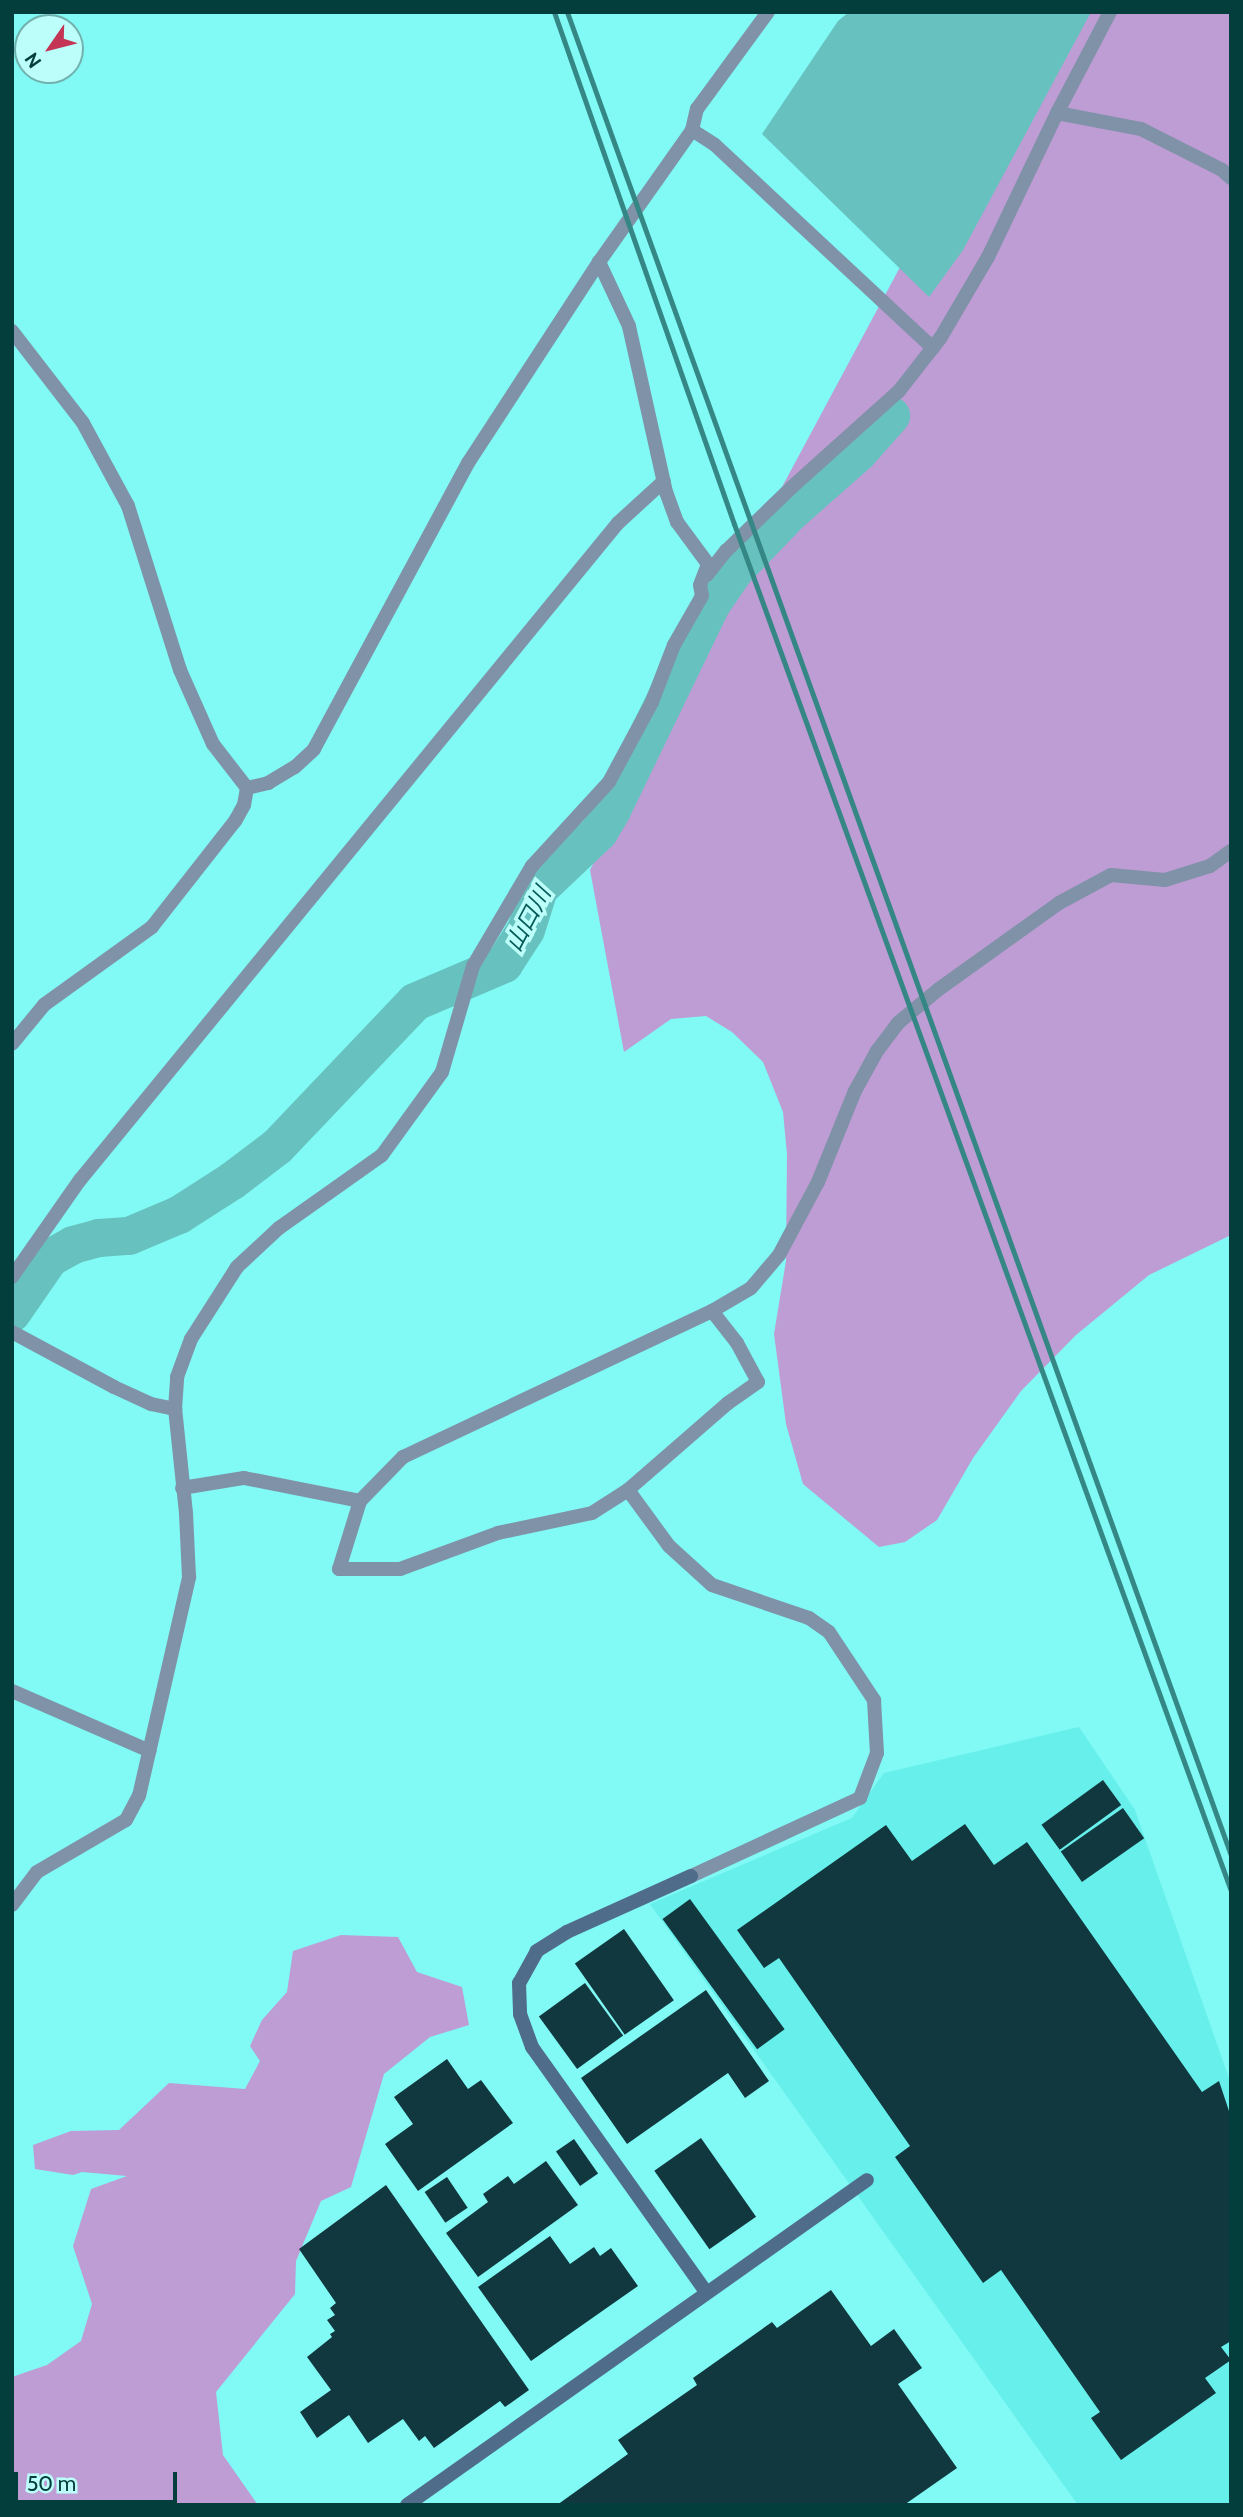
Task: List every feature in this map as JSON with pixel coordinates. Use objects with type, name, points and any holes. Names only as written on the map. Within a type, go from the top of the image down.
[{"type":"street","points":[[247,788],[268,783],[295,767],[314,749],[467,463],[599,262],[691,130],[697,109],[768,12]]},
{"type":"street","points":[[700,585],[735,542],[899,391],[933,348],[988,257],[1057,113],[1110,12]]},
{"type":"street","points":[[1057,113],[1141,128],[1222,170],[1231,178]]},
{"type":"street","points":[[691,130],[715,145],[933,348]]},
{"type":"street","points":[[12,1905],[37,1872],[126,1820],[139,1796],[189,1577],[187,1513],[182,1488],[175,1409],[177,1377],[191,1339],[237,1267],[279,1228],[382,1155],[442,1072],[473,966],[532,866],[609,782],[652,702],[674,645],[702,596],[700,585],[708,564],[677,522],[664,481],[629,326],[599,262]]},
{"type":"street","points":[[12,331],[83,423],[128,506],[180,670],[213,744],[247,788],[244,805],[235,821],[152,927],[44,1005],[12,1044]]},
{"type":"street","points":[[12,1277],[80,1180],[618,523],[664,481]]},
{"type":"street","points":[[712,1311],[737,1343],[758,1382],[728,1402],[628,1490],[592,1513],[498,1533],[400,1569],[338,1569],[360,1501],[403,1458],[712,1311],[751,1288],[779,1255],[818,1182],[855,1091],[877,1051],[898,1023],[939,989],[1059,903],[1111,875],[1165,880],[1210,866],[1231,852]]},
{"type":"street","points":[[12,1332],[114,1387],[151,1404],[175,1409]]},
{"type":"street","points":[[182,1488],[244,1478],[360,1501]]},
{"type":"street","points":[[628,1490],[669,1546],[712,1585],[809,1618],[829,1632],[874,1700],[877,1754],[860,1798],[567,1932],[537,1951],[519,1983],[520,2014],[532,2047],[706,2292]]},
{"type":"street","points":[[12,1690],[150,1751]]},
{"type":"street","points":[[407,2505],[867,2180]]},
{"type":"shaded area","points":[[849,12],[1091,12],[963,250],[929,297],[762,134],[838,21]]},
{"type":"shaded area","points":[[1054,12],[1231,12],[1231,1235],[1149,1275],[1076,1335],[1021,1391],[973,1458],[937,1520],[905,1542],[879,1547],[803,1484],[786,1424],[774,1334],[786,1261],[787,1154],[783,1112],[763,1062],[732,1032],[706,1016],[671,1019],[624,1052],[590,870],[760,528],[906,256]]},
{"type":"shaded area","points":[[1079,1727],[1135,1810],[1231,2084],[1231,2505],[1078,2505],[650,1904],[852,1818],[884,1773]]},
{"type":"shaded area","points":[[341,1935],[398,1937],[417,1972],[462,1987],[469,2025],[430,2037],[384,2074],[351,2187],[321,2201],[296,2261],[295,2294],[216,2392],[223,2455],[258,2505],[12,2505],[12,2377],[47,2365],[81,2341],[92,2304],[73,2246],[91,2189],[127,2176],[82,2172],[73,2175],[35,2169],[33,2145],[71,2131],[119,2130],[169,2083],[245,2089],[260,2061],[250,2046],[262,2020],[287,1992],[293,1951]]},
{"type":"building","points":[[1103,1780],[1121,1805],[1060,1850],[1042,1825]]},
{"type":"building","points":[[1123,1808],[1144,1838],[1082,1882],[1061,1852]]},
{"type":"building","points":[[965,1824],[994,1865],[1027,1842],[1202,2092],[1219,2081],[1231,2117],[1231,2341],[1221,2347],[1231,2360],[1205,2378],[1216,2393],[1121,2460],[1091,2418],[1100,2412],[1001,2270],[983,2283],[895,2157],[910,2146],[779,1958],[764,1968],[737,1930],[886,1825],[912,1861]]},
{"type":"building","points":[[690,1899],[785,2029],[757,2049],[662,1919]]},
{"type":"building","points":[[624,1929],[674,2000],[625,2035],[575,1963]]},
{"type":"building","points":[[585,1983],[623,2036],[577,2069],[539,2017]]},
{"type":"building","points":[[706,1990],[769,2081],[745,2098],[728,2073],[627,2144],[581,2078]]},
{"type":"building","points":[[447,2059],[468,2089],[481,2080],[513,2123],[418,2191],[385,2144],[413,2124],[394,2097]]},
{"type":"building","points":[[701,2138],[756,2217],[709,2249],[654,2171]]},
{"type":"building","points":[[574,2139],[598,2173],[580,2186],[556,2152]]},
{"type":"building","points":[[546,2161],[578,2205],[478,2277],[446,2233],[488,2202],[483,2194],[508,2176],[514,2184]]},
{"type":"building","points":[[447,2177],[468,2208],[445,2223],[425,2192]]},
{"type":"building","points":[[386,2185],[529,2390],[505,2407],[500,2401],[434,2448],[425,2436],[419,2441],[403,2419],[368,2443],[349,2415],[317,2438],[300,2412],[331,2390],[307,2357],[332,2337],[330,2334],[335,2331],[327,2320],[335,2315],[330,2308],[336,2303],[299,2249]]},
{"type":"building","points":[[550,2236],[570,2264],[594,2247],[600,2256],[611,2248],[638,2286],[531,2361],[478,2287]]},
{"type":"building","points":[[831,2290],[871,2346],[894,2329],[922,2368],[898,2384],[957,2468],[904,2505],[557,2505],[628,2454],[618,2440],[697,2385],[693,2378],[772,2322],[777,2328]]},
{"type":"waterway","name":"山口川","points":[[12,1313],[50,1258],[73,1245],[99,1238],[129,1236],[179,1215],[232,1181],[277,1147],[415,1002],[504,964],[526,930],[539,889],[599,832],[612,810],[711,605],[735,570],[790,513],[858,453],[891,416]]},
{"type":"railway","points":[[554,12],[734,524],[1231,1891]]},
{"type":"railway","points":[[567,12],[1231,1855]]}]
